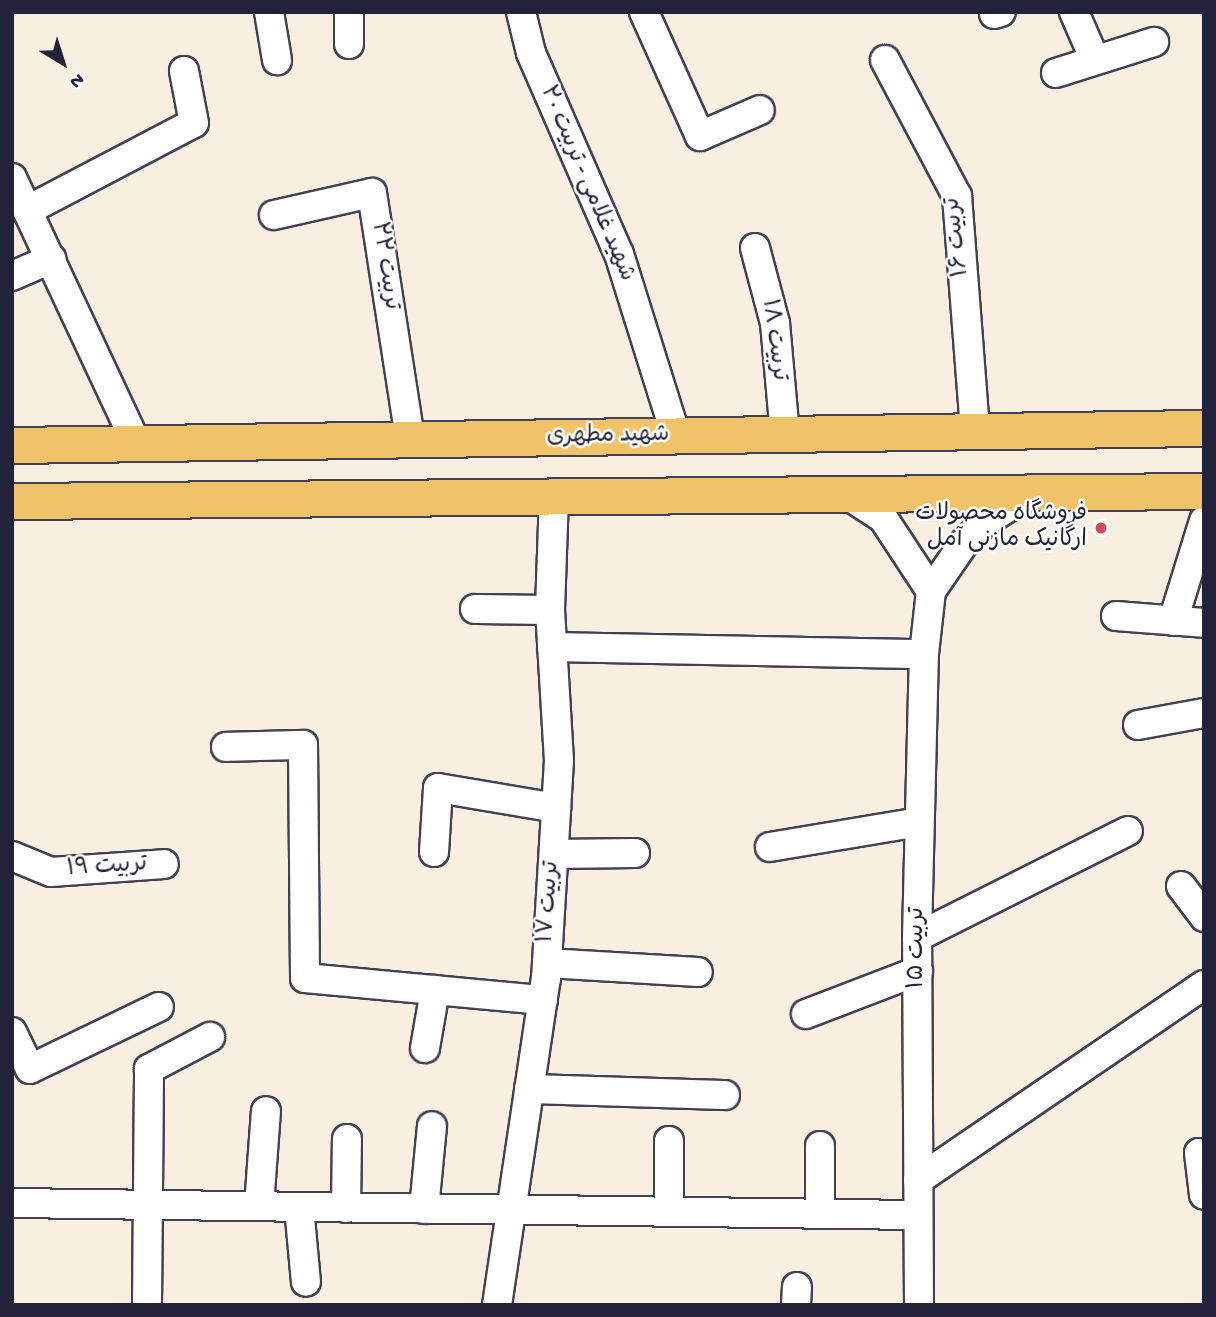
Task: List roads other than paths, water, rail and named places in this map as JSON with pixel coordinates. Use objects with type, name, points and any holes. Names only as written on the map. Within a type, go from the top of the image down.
[{"type":"main road","name":"شهید مطهری","points":[[12,445],[1204,428]]},
{"type":"main road","points":[[12,501],[1204,491]]},
{"type":"street","points":[[269,12],[277,60]]},
{"type":"street","points":[[349,12],[349,44]]},
{"type":"street","name":"شهید غلامی - تربیت ۲۰","points":[[521,12],[531,54],[619,254],[676,436]]},
{"type":"street","points":[[644,12],[700,136],[760,110]]},
{"type":"street","points":[[1074,12],[1095,61]]},
{"type":"street","points":[[1056,73],[1154,42]]},
{"type":"street","name":"تربیت ۱۶","points":[[885,60],[957,196],[975,431]]},
{"type":"street","points":[[28,210],[194,123],[184,71]]},
{"type":"street","points":[[12,178],[136,443]]},
{"type":"street","name":"تربیت ۲۲","points":[[274,215],[372,193],[410,439]]},
{"type":"street","name":"تربیت ۱۸","points":[[755,248],[775,323],[785,434]]},
{"type":"street","points":[[12,276],[51,258]]},
{"type":"street","name":"تربیت ۱۵","points":[[919,1305],[916,937],[924,654],[931,591],[948,564],[985,523],[1031,493]]},
{"type":"street","points":[[846,494],[883,518],[931,591]]},
{"type":"street","name":"تربیت ۱۷","points":[[497,1305],[547,962],[559,761],[550,610],[554,497]]},
{"type":"street","points":[[1173,621],[1204,521]]},
{"type":"street","points":[[475,609],[550,610]]},
{"type":"street","points":[[1116,616],[1204,623]]},
{"type":"street","points":[[552,647],[924,654]]},
{"type":"street","points":[[1138,725],[1204,713]]},
{"type":"street","points":[[226,747],[303,746],[305,978],[542,1000]]},
{"type":"street","points":[[434,852],[438,788],[556,808]]},
{"type":"street","points":[[771,846],[919,822]]},
{"type":"street","points":[[916,937],[1128,831]]},
{"type":"street","points":[[554,854],[635,853]]},
{"type":"street","name":"تربیت ۱۹","points":[[12,856],[51,872],[164,864]]},
{"type":"street","points":[[1181,886],[1204,917]]},
{"type":"street","points":[[547,962],[698,972]]},
{"type":"street","points":[[806,1014],[918,971]]},
{"type":"street","points":[[918,1180],[1204,985]]},
{"type":"street","points":[[425,1048],[435,990]]},
{"type":"street","points":[[12,1032],[30,1069],[159,1007]]},
{"type":"street","points":[[147,1305],[149,1069],[210,1037]]},
{"type":"street","points":[[529,1089],[725,1095]]},
{"type":"street","points":[[259,1206],[266,1111]]},
{"type":"street","points":[[424,1209],[432,1126]]},
{"type":"street","points":[[346,1208],[347,1139]]},
{"type":"street","points":[[669,1141],[669,1210]]},
{"type":"street","points":[[820,1146],[820,1214]]},
{"type":"street","points":[[1199,1153],[1204,1195]]},
{"type":"street","points":[[12,1203],[918,1215]]},
{"type":"street","points":[[299,1207],[306,1282]]},
{"type":"place","name":"فروشگاه محصولات ارگانیک مازنی آمل","points":[[1101,528]]}]
